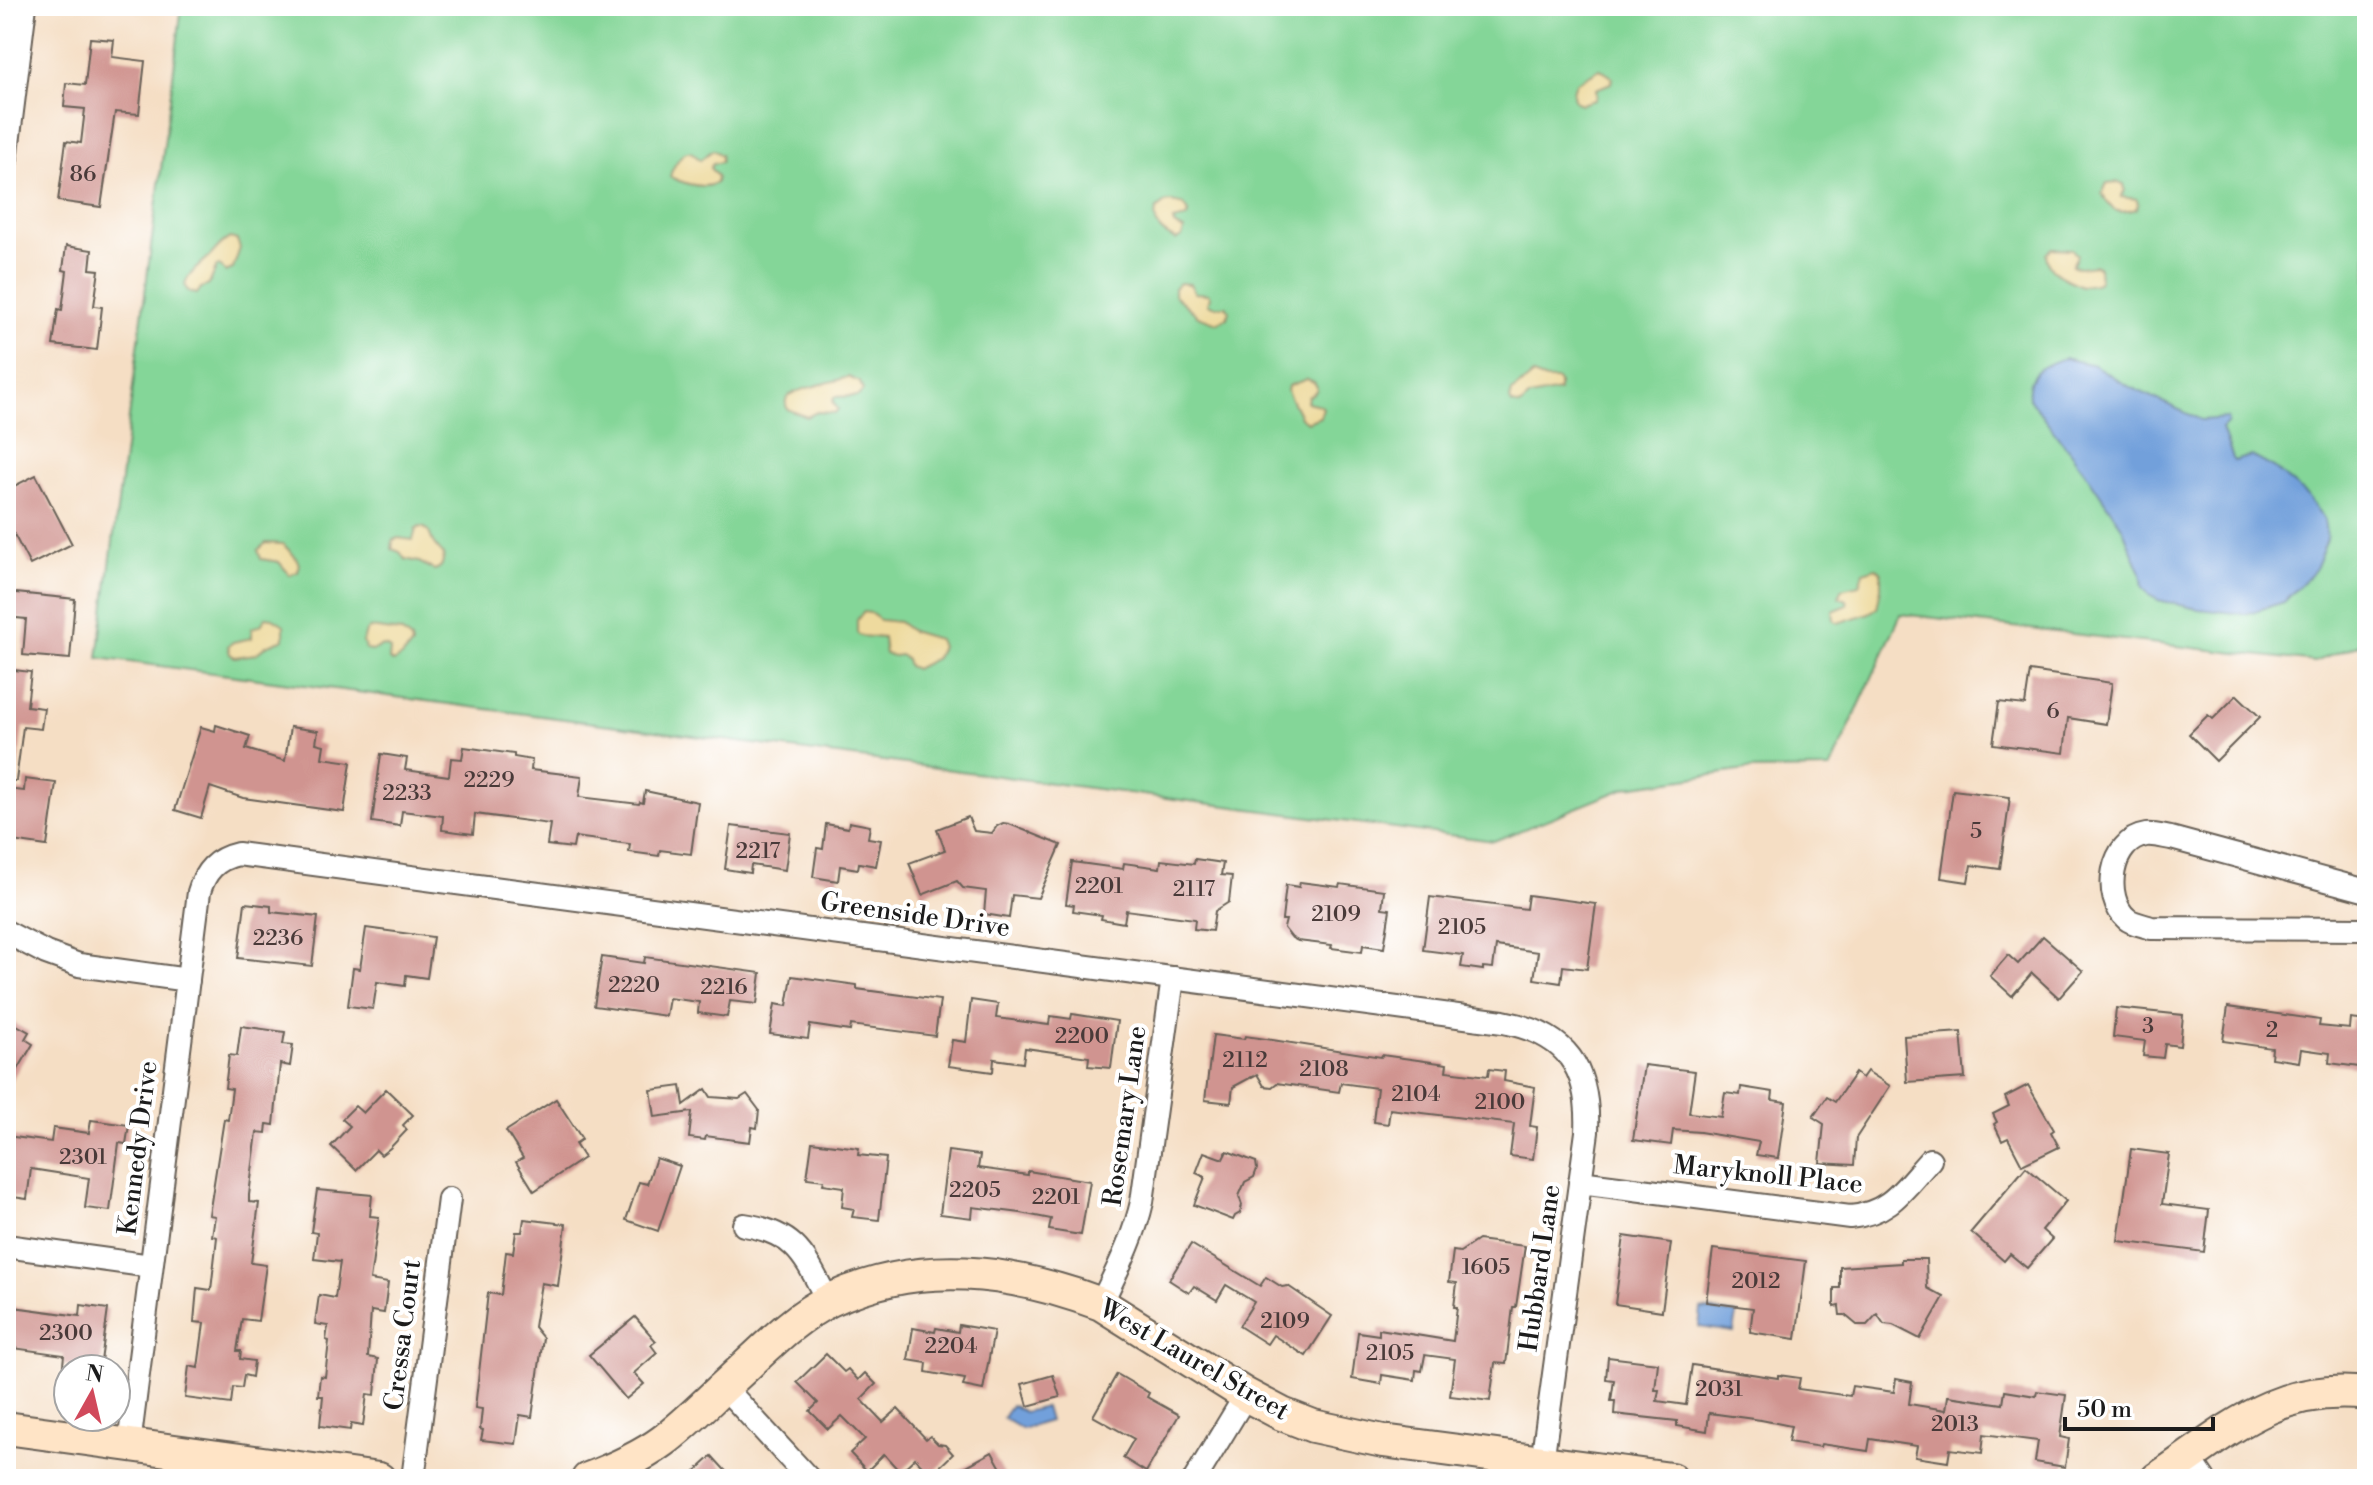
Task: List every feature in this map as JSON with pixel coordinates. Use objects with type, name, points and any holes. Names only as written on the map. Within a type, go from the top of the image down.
[{"type":"street","points":[[6,160],[25,6]]},
{"type":"street","points":[[2367,891],[2171,838],[2145,835],[2129,842],[2119,857],[2112,887],[2115,904],[2128,921],[2151,928],[2367,929]]},
{"type":"street","name":"Greenside Drive","points":[[215,863],[238,854],[253,855],[1521,1025],[1539,1031],[1559,1045],[1584,1082]]},
{"type":"street","name":"Kennedy Drive","points":[[129,1445],[199,892],[206,873],[215,863]]},
{"type":"street","points":[[6,932],[46,953],[79,965],[188,980]]},
{"type":"street","name":"Rosemary Lane","points":[[1101,1304],[1132,1236],[1142,1202],[1173,978]]},
{"type":"street","name":"Hubbard Lane","points":[[1542,1462],[1580,1182],[1588,1106],[1584,1082]]},
{"type":"street","name":"Maryknoll Place","points":[[1580,1182],[1850,1217],[1882,1209],[1930,1160]]},
{"type":"street","name":"Cressa Court","points":[[413,1479],[449,1199]]},
{"type":"street","points":[[744,1225],[781,1235],[797,1249],[828,1301]]},
{"type":"street","points":[[6,1246],[151,1266]]},
{"type":"street","name":"West Laurel Street","points":[[588,1479],[614,1470],[665,1440],[790,1327],[828,1301],[908,1276],[951,1272],[1024,1280],[1101,1304],[1246,1395],[1313,1426],[1347,1435],[1671,1479]]},
{"type":"street","points":[[723,1386],[809,1479]]},
{"type":"street","points":[[2157,1479],[2196,1468],[2252,1415],[2284,1401],[2324,1393],[2367,1394]]},
{"type":"street","points":[[1195,1479],[1246,1395]]},
{"type":"street","points":[[6,1428],[379,1479]]},
{"type":"green space","points":[[182,6],[2367,6],[2367,641],[2315,662],[1901,614],[1830,769],[1746,770],[1628,787],[1494,841],[98,658]]},
{"type":"sand","points":[[1600,69],[1612,77],[1611,83],[1596,89],[1595,100],[1581,104],[1575,101],[1576,83]]},
{"type":"sand","points":[[713,150],[721,155],[721,162],[710,168],[717,176],[716,183],[699,186],[670,177],[683,154],[692,153],[700,160]]},
{"type":"sand","points":[[2107,183],[2124,184],[2121,197],[2136,199],[2136,209],[2120,212],[2112,208],[2102,194]]},
{"type":"sand","points":[[1171,202],[1184,205],[1189,212],[1187,218],[1173,221],[1174,225],[1184,230],[1182,237],[1176,240],[1163,232],[1155,216],[1156,210]]},
{"type":"sand","points":[[230,238],[237,240],[240,248],[233,269],[225,272],[217,266],[209,285],[197,294],[189,291],[186,282],[189,276]]},
{"type":"sand","points":[[2052,248],[2072,249],[2077,256],[2072,266],[2095,265],[2099,268],[2100,280],[2081,286],[2058,274],[2047,261],[2046,254]]},
{"type":"sand","points":[[1179,283],[1190,284],[1195,293],[1208,294],[1208,304],[1226,306],[1229,311],[1227,318],[1217,323],[1198,316],[1174,295],[1174,288]]},
{"type":"sand","points":[[1533,375],[1557,380],[1559,391],[1530,397],[1520,406],[1512,404],[1512,392]]},
{"type":"sand","points":[[848,377],[860,382],[863,391],[858,396],[834,397],[833,403],[838,409],[835,413],[817,412],[807,417],[787,409],[786,399],[791,394]]},
{"type":"sand","points":[[1307,379],[1317,387],[1307,402],[1323,408],[1320,417],[1307,422],[1300,417],[1287,391],[1288,386]]},
{"type":"sand","points":[[416,529],[427,530],[444,555],[442,565],[437,569],[405,559],[400,552],[392,549],[393,540],[413,540]]},
{"type":"sand","points":[[266,543],[283,544],[297,560],[298,572],[290,575],[279,562],[261,559],[258,550]]},
{"type":"sand","points":[[1876,568],[1881,572],[1877,608],[1838,623],[1834,620],[1833,611],[1848,605],[1847,600],[1839,597],[1841,589],[1859,585],[1863,572]]},
{"type":"sand","points":[[863,612],[880,620],[899,622],[911,631],[938,639],[941,647],[936,658],[915,669],[908,666],[906,659],[900,655],[885,654],[883,638],[857,633],[857,620]]},
{"type":"sand","points":[[266,617],[284,625],[284,639],[256,654],[235,657],[230,654],[228,646],[252,638],[252,628],[261,625]]},
{"type":"sand","points":[[370,628],[401,632],[411,640],[412,645],[393,662],[389,660],[390,649],[385,646],[366,650],[363,642]]},
{"type":"water","points":[[2064,358],[2094,365],[2130,387],[2201,420],[2227,418],[2228,423],[2222,429],[2234,461],[2252,456],[2274,468],[2306,495],[2324,519],[2327,540],[2314,571],[2284,602],[2245,614],[2198,609],[2149,595],[2143,587],[2141,573],[2122,527],[2029,398],[2033,376],[2043,367]]},
{"type":"water","points":[[1701,1309],[1737,1314],[1734,1332],[1699,1327]]},
{"type":"water","points":[[1011,1405],[1024,1412],[1045,1407],[1049,1421],[1022,1429],[1003,1418]]},
{"type":"building","points":[[90,38],[114,40],[112,57],[145,61],[139,114],[115,112],[101,207],[58,201],[66,141],[81,143],[85,109],[64,107],[66,83],[85,85]]},
{"type":"building","points":[[66,246],[92,250],[90,269],[99,270],[94,306],[102,307],[97,350],[53,345],[58,309],[62,310],[67,271],[63,270]]},
{"type":"building","points":[[36,475],[72,544],[30,565],[6,519],[6,490]]},
{"type":"building","points":[[6,592],[75,599],[70,659],[23,655],[26,619],[6,617]]},
{"type":"building","points":[[6,669],[31,672],[27,706],[44,708],[41,729],[23,727],[16,781],[6,781]]},
{"type":"building","points":[[2030,671],[2112,683],[2106,724],[2068,718],[2064,753],[1993,744],[1999,702],[2025,705]]},
{"type":"building","points":[[2237,695],[2260,717],[2216,761],[2189,734],[2208,715],[2213,719]]},
{"type":"building","points":[[216,725],[250,736],[246,749],[285,761],[290,727],[318,731],[316,743],[324,745],[322,758],[351,762],[344,812],[243,798],[210,787],[201,818],[175,810],[201,727],[215,731]]},
{"type":"building","points":[[464,747],[514,754],[514,757],[532,760],[531,770],[582,776],[579,797],[639,804],[643,803],[645,791],[698,802],[691,854],[660,850],[659,856],[629,852],[630,844],[575,837],[573,848],[547,845],[550,824],[475,814],[473,834],[442,830],[443,816],[402,811],[400,826],[372,822],[381,754],[407,758],[405,770],[449,776],[451,758],[462,759]]},
{"type":"building","points":[[25,779],[56,783],[47,846],[6,838],[6,789],[24,791]]},
{"type":"building","points":[[1953,790],[2010,797],[2000,869],[1971,865],[1968,882],[1941,878]]},
{"type":"building","points":[[968,817],[974,831],[992,833],[1003,823],[1061,845],[1038,898],[1012,895],[1009,918],[984,914],[986,891],[963,888],[957,881],[922,895],[909,863],[945,850],[937,829]]},
{"type":"building","points":[[849,822],[870,826],[868,838],[881,840],[876,866],[859,863],[858,869],[840,866],[838,881],[813,877],[817,848],[823,849],[826,824],[848,828]]},
{"type":"building","points":[[731,826],[790,833],[785,870],[751,865],[750,873],[725,869]]},
{"type":"building","points":[[1195,859],[1223,863],[1221,875],[1232,876],[1229,902],[1215,911],[1212,931],[1194,929],[1195,919],[1126,910],[1124,923],[1101,919],[1102,915],[1073,911],[1074,905],[1066,904],[1072,862],[1123,869],[1124,863],[1160,868],[1161,860],[1194,864]]},
{"type":"building","points":[[1300,882],[1384,890],[1382,908],[1390,909],[1384,948],[1363,945],[1362,952],[1292,938],[1284,928],[1286,920],[1282,920],[1286,885],[1299,887]]},
{"type":"building","points":[[1528,895],[1596,904],[1587,969],[1563,966],[1561,983],[1534,979],[1538,952],[1496,946],[1493,968],[1483,967],[1483,970],[1461,967],[1463,955],[1423,950],[1430,897],[1526,909]]},
{"type":"building","points":[[245,903],[271,906],[271,912],[318,917],[312,966],[238,958]]},
{"type":"building","points":[[366,928],[433,937],[427,978],[406,975],[405,986],[377,982],[373,1009],[348,1006],[353,968],[360,969]]},
{"type":"building","points":[[2043,936],[2083,971],[2059,998],[2032,973],[2012,996],[1990,976],[2008,955],[2018,964]]},
{"type":"building","points":[[602,957],[644,963],[645,957],[761,973],[757,1004],[730,1001],[727,1017],[698,1013],[699,1002],[669,998],[666,1016],[594,1006]]},
{"type":"building","points":[[792,976],[857,985],[857,989],[940,1000],[935,1036],[851,1025],[850,1031],[810,1025],[808,1039],[770,1034],[775,1004],[787,1006]]},
{"type":"building","points":[[971,1000],[998,1004],[996,1018],[1049,1025],[1050,1016],[1071,1019],[1072,1014],[1117,1021],[1111,1068],[1088,1066],[1089,1057],[1025,1048],[1023,1063],[994,1059],[993,1072],[948,1066],[952,1040],[966,1042]]},
{"type":"building","points":[[2228,1007],[2320,1020],[2319,1026],[2350,1029],[2351,1019],[2367,1021],[2367,1068],[2329,1063],[2330,1053],[2301,1049],[2299,1062],[2271,1058],[2272,1048],[2223,1041]]},
{"type":"building","points":[[2116,1008],[2183,1015],[2180,1046],[2165,1044],[2163,1058],[2143,1056],[2145,1041],[2113,1037]]},
{"type":"building","points":[[6,1019],[29,1032],[25,1039],[33,1044],[6,1090]]},
{"type":"building","points":[[241,1026],[285,1032],[283,1044],[293,1045],[290,1066],[280,1064],[274,1125],[267,1124],[266,1133],[257,1132],[249,1202],[259,1203],[251,1263],[266,1265],[258,1321],[242,1319],[237,1351],[241,1351],[240,1359],[254,1361],[252,1377],[244,1375],[242,1388],[233,1387],[231,1404],[185,1398],[189,1366],[198,1368],[204,1323],[194,1322],[197,1288],[211,1290],[217,1237],[212,1236],[215,1216],[209,1215],[224,1119],[228,1120],[232,1089],[225,1088],[229,1055],[237,1056]]},
{"type":"building","points":[[1961,1032],[1965,1078],[1907,1082],[1904,1036]]},
{"type":"building","points":[[1213,1035],[1244,1039],[1245,1036],[1447,1064],[1446,1071],[1488,1076],[1489,1069],[1505,1071],[1504,1081],[1535,1087],[1530,1126],[1537,1127],[1533,1159],[1510,1156],[1514,1124],[1390,1109],[1388,1124],[1373,1122],[1377,1088],[1341,1083],[1339,1092],[1277,1083],[1272,1087],[1264,1086],[1257,1074],[1233,1087],[1231,1103],[1205,1100]]},
{"type":"building","points":[[1644,1065],[1695,1071],[1689,1113],[1721,1117],[1725,1093],[1740,1095],[1741,1087],[1773,1092],[1772,1100],[1786,1102],[1778,1158],[1756,1155],[1759,1142],[1700,1132],[1673,1130],[1671,1145],[1633,1140]]},
{"type":"building","points":[[1867,1071],[1890,1086],[1856,1138],[1854,1165],[1820,1163],[1824,1124],[1813,1117],[1827,1097],[1835,1102],[1855,1073],[1862,1078]]},
{"type":"building","points":[[2028,1085],[2054,1130],[2051,1132],[2059,1147],[2022,1165],[2008,1138],[2002,1141],[1993,1114],[2009,1106],[2005,1097]]},
{"type":"building","points":[[681,1086],[684,1105],[706,1089],[711,1097],[739,1099],[747,1094],[759,1110],[757,1128],[752,1127],[750,1142],[706,1136],[705,1140],[689,1138],[692,1112],[655,1117],[651,1090]]},
{"type":"building","points":[[386,1089],[413,1115],[403,1125],[407,1130],[390,1148],[381,1155],[376,1150],[356,1170],[331,1146],[350,1126],[342,1119],[355,1106],[363,1113]]},
{"type":"building","points":[[556,1099],[582,1139],[575,1144],[584,1158],[534,1191],[516,1162],[523,1158],[506,1131]]},
{"type":"building","points":[[91,1120],[129,1125],[126,1144],[119,1143],[110,1211],[85,1208],[89,1178],[31,1169],[27,1199],[6,1196],[6,1136],[51,1142],[53,1128],[89,1133]]},
{"type":"building","points":[[812,1142],[859,1148],[858,1155],[886,1158],[879,1220],[852,1217],[854,1209],[842,1207],[844,1187],[807,1178]]},
{"type":"building","points":[[2131,1149],[2169,1154],[2162,1204],[2209,1210],[2204,1252],[2118,1241]]},
{"type":"building","points":[[948,1151],[980,1155],[978,1168],[1028,1175],[1028,1171],[1090,1181],[1081,1235],[1049,1230],[1051,1219],[1021,1213],[973,1207],[972,1218],[940,1214]]},
{"type":"building","points":[[1227,1151],[1256,1162],[1257,1169],[1254,1177],[1245,1182],[1239,1196],[1242,1205],[1240,1213],[1233,1220],[1194,1205],[1205,1177],[1196,1173],[1204,1152],[1223,1159]]},
{"type":"building","points":[[656,1158],[680,1166],[658,1231],[626,1220],[639,1182],[647,1184]]},
{"type":"building","points":[[2026,1167],[2066,1201],[2042,1230],[2052,1239],[2027,1268],[2010,1254],[2004,1261],[1971,1232]]},
{"type":"building","points":[[317,1190],[372,1195],[370,1216],[379,1217],[370,1280],[388,1283],[384,1313],[371,1311],[368,1357],[378,1359],[375,1395],[367,1394],[363,1426],[351,1424],[350,1430],[320,1426],[323,1396],[318,1396],[320,1376],[325,1377],[329,1341],[326,1340],[328,1326],[315,1324],[319,1295],[335,1298],[340,1262],[314,1259],[317,1233],[311,1232]]},
{"type":"building","points":[[524,1219],[566,1224],[558,1286],[541,1283],[534,1327],[543,1338],[532,1417],[520,1415],[516,1444],[481,1440],[482,1409],[475,1408],[488,1293],[501,1295],[506,1252],[513,1253],[516,1232],[522,1232]]},
{"type":"building","points":[[1624,1236],[1671,1243],[1662,1311],[1615,1304]]},
{"type":"building","points":[[1478,1240],[1525,1246],[1506,1364],[1495,1363],[1490,1401],[1450,1396],[1455,1359],[1425,1355],[1422,1371],[1416,1370],[1415,1380],[1382,1375],[1381,1384],[1352,1379],[1358,1332],[1379,1335],[1379,1329],[1453,1341],[1457,1283],[1449,1282],[1453,1251],[1460,1252]]},
{"type":"building","points":[[1191,1244],[1260,1286],[1266,1277],[1282,1287],[1288,1286],[1332,1316],[1306,1356],[1273,1335],[1267,1344],[1239,1326],[1254,1302],[1226,1285],[1217,1300],[1194,1286],[1189,1293],[1169,1280]]},
{"type":"building","points":[[1713,1249],[1806,1261],[1796,1339],[1750,1332],[1753,1308],[1706,1302]]},
{"type":"building","points":[[1901,1259],[1926,1259],[1927,1288],[1944,1297],[1920,1339],[1893,1325],[1884,1324],[1877,1314],[1867,1325],[1857,1325],[1845,1315],[1840,1315],[1839,1306],[1834,1307],[1834,1288],[1840,1288],[1840,1267],[1901,1263]]},
{"type":"building","points":[[81,1305],[108,1309],[102,1353],[52,1353],[6,1347],[6,1306],[80,1316]]},
{"type":"building","points":[[635,1317],[656,1341],[651,1345],[657,1353],[634,1373],[644,1384],[626,1399],[589,1355]]},
{"type":"building","points":[[959,1325],[994,1331],[983,1390],[963,1386],[965,1379],[926,1372],[927,1363],[908,1360],[913,1328],[958,1332]]},
{"type":"building","points":[[826,1354],[844,1372],[848,1369],[858,1380],[865,1373],[876,1384],[861,1399],[883,1422],[898,1409],[926,1439],[930,1436],[953,1454],[931,1475],[915,1458],[900,1472],[884,1454],[867,1471],[850,1453],[865,1439],[842,1416],[828,1429],[810,1411],[818,1403],[797,1382]]},
{"type":"building","points":[[1608,1357],[1658,1363],[1657,1401],[1686,1405],[1692,1365],[1778,1378],[1778,1375],[1800,1378],[1798,1389],[1850,1396],[1852,1386],[1894,1392],[1896,1379],[1912,1382],[1909,1404],[1946,1410],[1948,1396],[2003,1404],[2005,1391],[2036,1396],[2037,1391],[2066,1395],[2060,1437],[2069,1439],[2065,1467],[2035,1462],[2038,1441],[1984,1434],[1982,1453],[1950,1449],[1948,1462],[1915,1457],[1917,1446],[1870,1439],[1868,1451],[1788,1442],[1791,1426],[1761,1420],[1709,1413],[1707,1431],[1677,1426],[1677,1421],[1614,1414],[1615,1401],[1611,1401],[1614,1380],[1606,1379]]},
{"type":"building","points":[[1117,1374],[1149,1393],[1147,1397],[1179,1415],[1146,1472],[1123,1458],[1134,1439],[1093,1416]]},
{"type":"building","points":[[1053,1375],[1060,1397],[1028,1406],[1022,1384]]},
{"type":"building","points":[[992,1452],[1007,1479],[943,1479]]},
{"type":"building","points":[[712,1456],[733,1479],[687,1479]]}]
